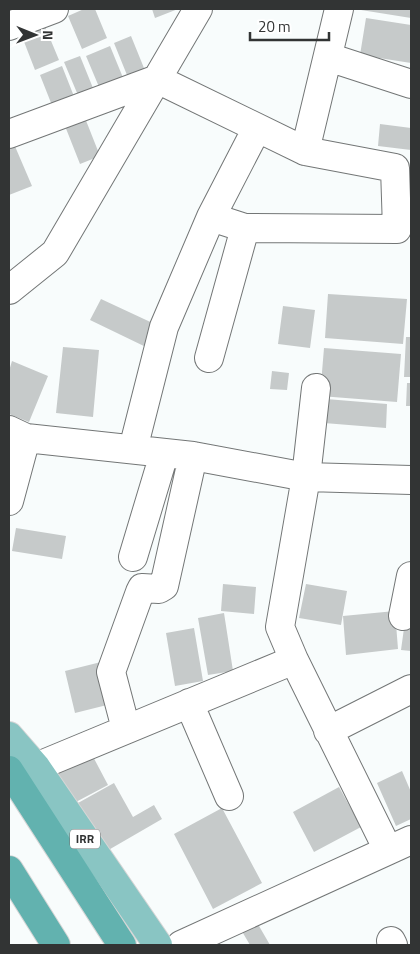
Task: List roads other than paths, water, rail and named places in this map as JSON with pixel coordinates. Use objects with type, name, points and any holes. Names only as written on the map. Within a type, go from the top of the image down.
[{"type":"highway","points":[[9,770],[122,945]]},
{"type":"highway","points":[[9,870],[56,945]]},
{"type":"main road","name":"IRR","points":[[9,736],[36,767],[158,945]]},
{"type":"street","points":[[9,26],[54,9]]},
{"type":"street","points":[[9,290],[55,253],[198,9]]},
{"type":"street","points":[[305,151],[339,9]]},
{"type":"street","points":[[328,57],[411,84]]},
{"type":"street","points":[[9,134],[157,79],[305,151],[395,168],[397,229],[245,228],[211,217]]},
{"type":"street","points":[[132,449],[164,327],[211,217],[257,128]]},
{"type":"street","points":[[209,358],[245,228]]},
{"type":"street","points":[[181,945],[400,845],[328,731],[280,626],[306,477],[316,388]]},
{"type":"street","points":[[9,501],[17,434],[164,454],[193,456],[306,477],[411,480]]},
{"type":"street","points":[[133,557],[164,454]]},
{"type":"street","points":[[126,729],[111,672],[142,588],[159,589],[164,586],[193,456]]},
{"type":"street","points":[[403,616],[411,576]]},
{"type":"street","points":[[36,767],[294,660]]},
{"type":"street","points":[[328,731],[411,689]]},
{"type":"street","points":[[189,703],[230,796]]}]
